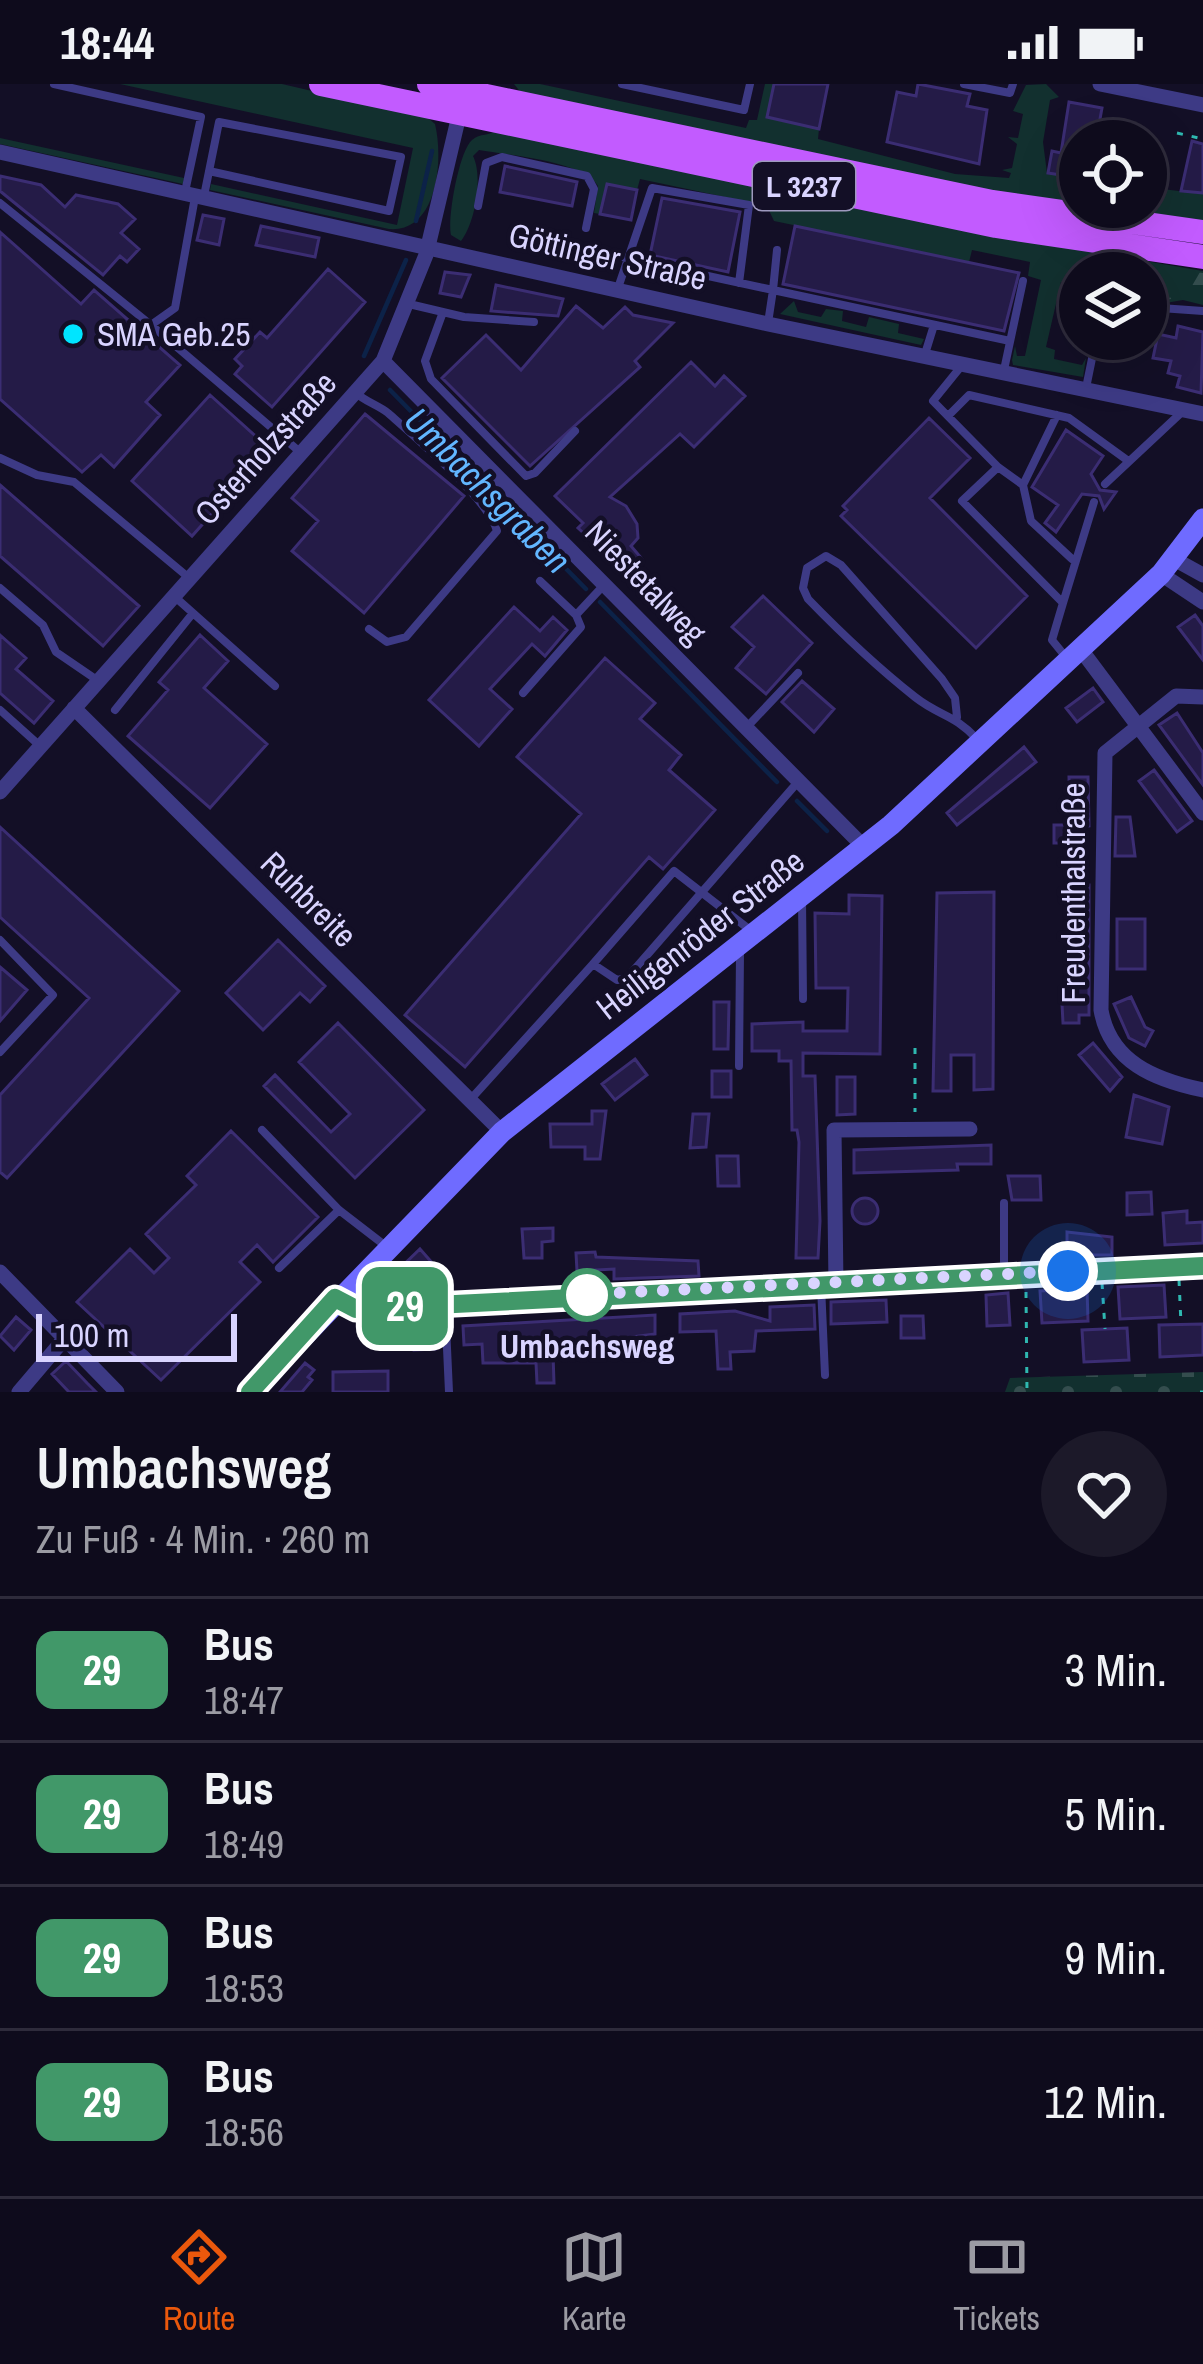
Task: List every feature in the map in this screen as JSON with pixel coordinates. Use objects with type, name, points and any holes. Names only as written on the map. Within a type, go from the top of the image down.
[{"type":"main road","name":"L 3237","points":[[321,84],[463,96],[1012,206],[1203,232]]},
{"type":"main road","name":"L 3237","points":[[429,84],[996,226],[1203,257]]},
{"type":"street","points":[[1100,84],[1203,105]]},
{"type":"street","name":"Osterholzstraße","points":[[0,792],[383,361],[428,246],[463,96]]},
{"type":"street","name":"Göttinger Straße","points":[[0,152],[768,324],[1203,414]]},
{"type":"street","name":"Niestetalweg","points":[[383,361],[864,847]]},
{"type":"street","name":"Heiligenröder Straße","points":[[250,1392],[335,1298],[502,1132],[864,847],[982,745],[1168,566],[1203,519]]},
{"type":"street","points":[[1168,566],[1202,574],[1190,590]]},
{"type":"street","points":[[1168,566],[1203,602]]},
{"type":"street","points":[[1076,656],[1139,725],[1203,813]]},
{"type":"street","name":"Freudenthalstraße","points":[[1203,698],[1184,692],[1103,758],[1104,1027],[1112,1044],[1131,1062],[1171,1082],[1203,1090]]},
{"type":"street","name":"Ruhbreite","points":[[74,708],[502,1132]]},
{"type":"street","points":[[828,1284],[834,1130],[970,1130]]},
{"type":"street","points":[[335,1298],[356,1309],[1203,1265]]},
{"type":"street","points":[[0,1272],[117,1392]]},
{"type":"street","points":[[19,1392],[65,1339]]},
{"type":"lane","points":[[54,84],[201,117],[194,196],[175,308],[151,325]]},
{"type":"lane","points":[[622,84],[744,110],[750,84]]},
{"type":"lane","points":[[964,84],[1010,93],[1012,84]]},
{"type":"lane","points":[[194,196],[209,171],[218,122],[400,157],[389,211],[209,171]]},
{"type":"lane","points":[[478,206],[486,163],[502,157],[586,176],[594,189],[586,228]]},
{"type":"lane","points":[[618,289],[652,188],[749,206],[739,283]]},
{"type":"lane","points":[[0,203],[301,453]]},
{"type":"lane","points":[[768,324],[777,250]]},
{"type":"lane","points":[[626,258],[1010,341]]},
{"type":"lane","points":[[1004,371],[1024,281]]},
{"type":"lane","points":[[409,304],[534,322]]},
{"type":"lane","points":[[1167,308],[1203,311]]},
{"type":"lane","points":[[443,312],[425,362],[431,380],[526,476],[535,473],[575,431]]},
{"type":"lane","points":[[925,356],[934,325]]},
{"type":"lane","points":[[1085,390],[1091,360]]},
{"type":"lane","points":[[963,364],[933,400],[1023,485]]},
{"type":"lane","points":[[355,392],[383,409],[414,439],[488,513],[497,531],[406,637],[387,642],[369,628]]},
{"type":"lane","points":[[948,416],[969,395],[1057,415],[1127,460]]},
{"type":"lane","points":[[1105,484],[1184,410]]},
{"type":"lane","points":[[1057,415],[1023,485],[1031,521],[1072,559]]},
{"type":"lane","points":[[0,458],[37,476],[74,482],[189,578]]},
{"type":"lane","points":[[998,466],[962,501],[1063,603]]},
{"type":"lane","points":[[1076,656],[1052,640],[1072,559],[1094,502]]},
{"type":"lane","points":[[957,717],[955,698],[942,679],[841,565],[826,556],[807,568],[802,588],[819,611],[919,700],[957,717],[982,745]]},
{"type":"lane","points":[[523,693],[581,626],[576,615],[540,581]]},
{"type":"lane","points":[[576,615],[606,583]]},
{"type":"lane","points":[[0,588],[44,625],[56,652],[98,681]]},
{"type":"lane","points":[[173,596],[275,686]]},
{"type":"lane","points":[[116,710],[193,613]]},
{"type":"lane","points":[[746,728],[798,673]]},
{"type":"lane","points":[[0,710],[40,746]]},
{"type":"lane","points":[[592,964],[617,980],[627,978],[798,782]]},
{"type":"lane","points":[[470,1100],[674,871],[701,891],[747,939],[739,1066]]},
{"type":"lane","points":[[802,896],[803,999]]},
{"type":"lane","points":[[0,940],[53,995],[0,1052]]},
{"type":"lane","points":[[262,1130],[339,1210],[387,1247]]},
{"type":"lane","points":[[1004,1203],[1004,1274]]},
{"type":"lane","points":[[279,1268],[339,1210]]},
{"type":"lane","points":[[825,1375],[828,1284]]},
{"type":"lane","points":[[445,1303],[448,1392]]},
{"type":"path","points":[[1177,133],[1203,139]]},
{"type":"path","points":[[915,1048],[916,1129]]},
{"type":"path","points":[[1178,1267],[1181,1324]]},
{"type":"path","points":[[1101,1270],[1105,1329]]},
{"type":"path","points":[[1026,1273],[1027,1392]]},
{"type":"green space","points":[[120,84],[282,84],[428,118],[435,124],[438,139],[433,192],[418,219],[389,229],[210,190],[211,184],[397,225],[413,148]]},
{"type":"green space","points":[[514,84],[540,84],[746,128],[749,120],[757,120],[765,84],[774,84],[767,117],[819,129],[818,139],[955,174],[1009,178],[1011,173],[1002,170],[1012,168],[1017,144],[1008,137],[1018,138],[1023,114],[1013,111],[1026,85],[1046,84],[1059,97],[1050,100],[1043,142],[1047,173],[1059,175],[1059,203],[776,150],[522,94]]},
{"type":"green space","points":[[497,130],[1094,252],[1059,252],[1059,291],[1046,347],[1055,350],[1054,359],[1082,365],[1086,360],[1083,377],[1013,365],[1015,346],[1017,356],[1025,356],[1041,280],[1028,276],[1030,262],[972,250],[969,262],[929,254],[919,295],[914,250],[774,221],[767,206],[640,179],[637,190],[607,184],[600,214],[594,213],[598,186],[590,177],[544,160],[479,150],[473,156],[478,186],[474,211],[461,241],[451,235],[450,227],[463,157],[472,140]]},
{"type":"green space","points":[[0,138],[184,178],[183,184],[0,144]]},
{"type":"green space","points":[[1167,190],[1203,194],[1203,222],[1167,218]]},
{"type":"green space","points":[[1167,265],[1203,271],[1203,305],[1183,300],[1167,303]]},
{"type":"green space","points":[[1167,268],[1203,273],[1203,295],[1167,300]]},
{"type":"green space","points":[[794,301],[798,312],[821,317],[826,309],[843,311],[842,321],[866,327],[869,317],[899,324],[898,333],[924,339],[921,345],[780,314]]},
{"type":"green space","points":[[1203,1372],[1203,1392],[1005,1392],[1010,1378]]},
{"type":"building","points":[[774,84],[828,84],[819,129],[767,117]]},
{"type":"building","points":[[918,84],[970,94],[967,106],[987,110],[979,164],[887,142],[897,92],[916,96]]},
{"type":"building","points":[[1069,102],[1102,108],[1100,120],[1066,120]]},
{"type":"building","points":[[1192,141],[1203,144],[1203,193],[1181,191]]},
{"type":"building","points":[[1052,151],[1059,153],[1059,175],[1048,173]]},
{"type":"building","points":[[505,166],[577,182],[572,206],[500,192]]},
{"type":"building","points":[[0,176],[41,185],[65,207],[76,195],[118,204],[135,219],[121,233],[139,249],[127,262],[120,256],[103,275],[0,191]]},
{"type":"building","points":[[607,184],[637,190],[631,220],[600,214]]},
{"type":"building","points":[[662,198],[740,212],[728,272],[650,255]]},
{"type":"building","points":[[203,215],[224,219],[219,245],[197,240]]},
{"type":"building","points":[[261,226],[319,238],[315,257],[256,245]]},
{"type":"building","points":[[795,226],[1019,273],[1004,331],[783,284]]},
{"type":"building","name":"SMA Geb.25","points":[[0,232],[81,304],[94,290],[180,365],[146,402],[160,415],[114,467],[101,455],[82,472],[0,399]]},
{"type":"building","points":[[328,269],[365,302],[272,407],[235,374],[242,366],[235,359],[260,332],[267,338]]},
{"type":"building","points":[[445,272],[470,275],[461,297],[440,293]]},
{"type":"building","points":[[496,285],[563,299],[558,316],[491,311]]},
{"type":"building","points":[[576,306],[603,328],[625,307],[633,315],[673,323],[635,361],[640,367],[530,466],[442,378],[486,335],[521,370]]},
{"type":"building","points":[[1178,326],[1203,332],[1201,393],[1177,387],[1180,376],[1168,373],[1167,336],[1176,338]]},
{"type":"building","points":[[691,362],[715,386],[724,376],[745,396],[694,447],[680,434],[610,497],[626,506],[637,524],[638,538],[631,546],[642,559],[628,574],[578,528],[583,523],[555,496]]},
{"type":"building","points":[[210,395],[270,449],[192,536],[132,481]]},
{"type":"building","points":[[365,414],[464,496],[364,613],[292,551],[318,521],[292,498]]},
{"type":"building","points":[[929,418],[970,458],[930,498],[1027,596],[976,648],[841,516],[847,510],[843,506]]},
{"type":"building","points":[[1066,430],[1103,456],[1091,474],[1100,490],[1116,492],[1104,509],[1099,496],[1082,494],[1056,532],[1045,523],[1058,505],[1032,487]]},
{"type":"building","points":[[0,485],[139,606],[103,646],[0,556]]},
{"type":"building","points":[[763,596],[812,643],[766,694],[736,668],[754,647],[732,627]]},
{"type":"building","points":[[514,607],[540,631],[553,617],[567,630],[545,656],[532,644],[490,689],[512,709],[479,746],[429,700]]},
{"type":"building","points":[[1195,615],[1203,626],[1203,660],[1178,627]]},
{"type":"building","points":[[0,635],[26,658],[16,669],[53,701],[34,723],[0,693]]},
{"type":"building","points":[[200,635],[228,661],[204,688],[267,744],[210,808],[128,736],[168,690],[159,682]]},
{"type":"building","points":[[605,658],[655,703],[640,719],[681,755],[669,770],[715,810],[663,869],[649,857],[465,1067],[405,1015],[581,814],[517,757]]},
{"type":"building","points":[[802,681],[834,709],[814,732],[782,702]]},
{"type":"building","points":[[1093,688],[1103,702],[1077,722],[1066,708]]},
{"type":"building","points":[[1177,713],[1203,753],[1203,785],[1159,725]]},
{"type":"building","points":[[1024,747],[1036,762],[957,825],[947,813]]},
{"type":"building","points":[[1154,770],[1192,821],[1177,832],[1139,781]]},
{"type":"building","points":[[1069,777],[1088,777],[1089,826],[1082,827],[1082,843],[1054,843],[1054,825],[1070,825]]},
{"type":"building","points":[[1116,817],[1130,817],[1135,856],[1115,856]]},
{"type":"building","points":[[0,827],[179,991],[7,1178],[0,1172],[0,1095],[89,998],[0,917]]},
{"type":"building","points":[[1069,885],[1089,885],[1089,1015],[1079,1015],[1079,1023],[1063,1023],[1062,1004],[1069,1004]]},
{"type":"building","points":[[994,892],[993,1089],[974,1090],[974,1055],[951,1055],[951,1091],[933,1091],[937,893]]},
{"type":"building","points":[[849,895],[882,896],[880,1054],[803,1053],[803,1076],[815,1076],[820,1221],[818,1258],[796,1258],[799,1142],[797,1130],[792,1130],[791,1061],[779,1061],[779,1051],[752,1051],[752,1024],[803,1022],[803,1031],[847,1031],[848,988],[816,988],[815,913],[849,914]]},
{"type":"building","points":[[1117,919],[1145,919],[1145,969],[1117,969]]},
{"type":"building","points":[[278,940],[325,986],[310,1002],[300,993],[263,1030],[226,993]]},
{"type":"building","points":[[0,967],[27,990],[0,1021]]},
{"type":"building","points":[[1131,997],[1145,1027],[1153,1031],[1145,1046],[1129,1038],[1114,1004]]},
{"type":"building","points":[[714,1002],[729,1002],[728,1049],[714,1049]]},
{"type":"building","points":[[338,1023],[424,1110],[355,1178],[264,1086],[275,1075],[331,1132],[350,1114],[299,1062]]},
{"type":"building","points":[[1093,1043],[1122,1077],[1110,1091],[1079,1055]]},
{"type":"building","points":[[635,1059],[647,1075],[615,1100],[602,1084]]},
{"type":"building","points":[[712,1071],[731,1071],[731,1097],[712,1097]]},
{"type":"building","points":[[837,1077],[855,1077],[855,1114],[837,1115]]},
{"type":"building","points":[[1134,1095],[1169,1107],[1162,1144],[1126,1137]]},
{"type":"building","points":[[592,1111],[606,1111],[600,1159],[585,1159],[585,1147],[551,1147],[550,1124],[592,1124]]},
{"type":"building","points":[[693,1114],[709,1114],[706,1147],[690,1148]]},
{"type":"building","points":[[231,1131],[318,1217],[273,1262],[257,1245],[240,1262],[260,1282],[161,1380],[77,1302],[130,1249],[154,1273],[169,1258],[146,1234],[196,1185],[187,1176]]},
{"type":"building","points":[[991,1145],[991,1164],[957,1164],[958,1170],[854,1173],[854,1150]]},
{"type":"building","points":[[717,1156],[738,1156],[739,1186],[718,1186]]},
{"type":"building","points":[[1008,1176],[1040,1176],[1041,1200],[1012,1200]]},
{"type":"building","points":[[1151,1192],[1152,1214],[1127,1215],[1127,1193]]},
{"type":"building","points":[[865,1198],[878,1211],[865,1224],[852,1211]]},
{"type":"building","points":[[1187,1211],[1187,1223],[1203,1222],[1203,1243],[1165,1245],[1163,1213]]},
{"type":"building","points":[[553,1228],[553,1241],[542,1242],[542,1258],[524,1258],[522,1229]]},
{"type":"building","points":[[1067,1232],[1112,1237],[1112,1255],[1067,1255]]},
{"type":"building","points":[[420,1249],[434,1265],[409,1289],[395,1273]]},
{"type":"building","points":[[595,1252],[596,1257],[698,1261],[699,1276],[614,1279],[614,1269],[577,1271],[576,1253]]},
{"type":"building","points":[[1164,1285],[1166,1317],[1120,1319],[1118,1287]]},
{"type":"building","points":[[1087,1288],[1088,1321],[1042,1323],[1040,1291]]},
{"type":"building","points":[[1008,1293],[1010,1325],[987,1326],[986,1295]]},
{"type":"building","points":[[886,1300],[887,1322],[831,1324],[831,1302]]},
{"type":"building","points":[[814,1305],[815,1329],[756,1331],[754,1351],[730,1352],[731,1369],[718,1369],[716,1331],[680,1332],[680,1314],[735,1311],[770,1321],[770,1307]]},
{"type":"building","points":[[655,1315],[655,1334],[561,1346],[562,1354],[553,1354],[554,1383],[537,1383],[536,1363],[483,1363],[482,1344],[464,1345],[463,1326]]},
{"type":"building","points":[[901,1316],[923,1316],[924,1338],[901,1338]]},
{"type":"building","points":[[16,1317],[31,1330],[14,1350],[0,1336]]},
{"type":"building","points":[[1203,1324],[1203,1355],[1160,1357],[1159,1325]]},
{"type":"building","points":[[434,1328],[435,1349],[414,1350],[412,1330]]},
{"type":"building","points":[[1127,1328],[1129,1360],[1084,1362],[1082,1330]]},
{"type":"building","points":[[66,1361],[96,1392],[69,1392],[52,1374]]},
{"type":"building","points":[[305,1363],[314,1370],[302,1392],[280,1392]]},
{"type":"building","points":[[388,1371],[388,1392],[333,1392],[333,1372]]},
{"type":"waterway","name":"Umbachsgraben","points":[[416,221],[432,151]]},
{"type":"waterway","name":"Umbachsgraben","points":[[364,356],[406,260]]},
{"type":"waterway","name":"Umbachsgraben","points":[[390,390],[586,589]]},
{"type":"waterway","name":"Umbachsgraben","points":[[600,602],[777,782]]},
{"type":"waterway","name":"Umbachsgraben","points":[[797,801],[827,831]]},
{"type":"bus line","name":"29","points":[[250,1392],[335,1298],[356,1309],[1203,1266]]},
{"type":"place","name":"SMA Geb.25","points":[[73,334]]},
{"type":"place","name":"Umbachsweg","points":[[587,1295]]},
{"type":"route","points":[[587,1295],[571,1295],[1068,1271]]}]
